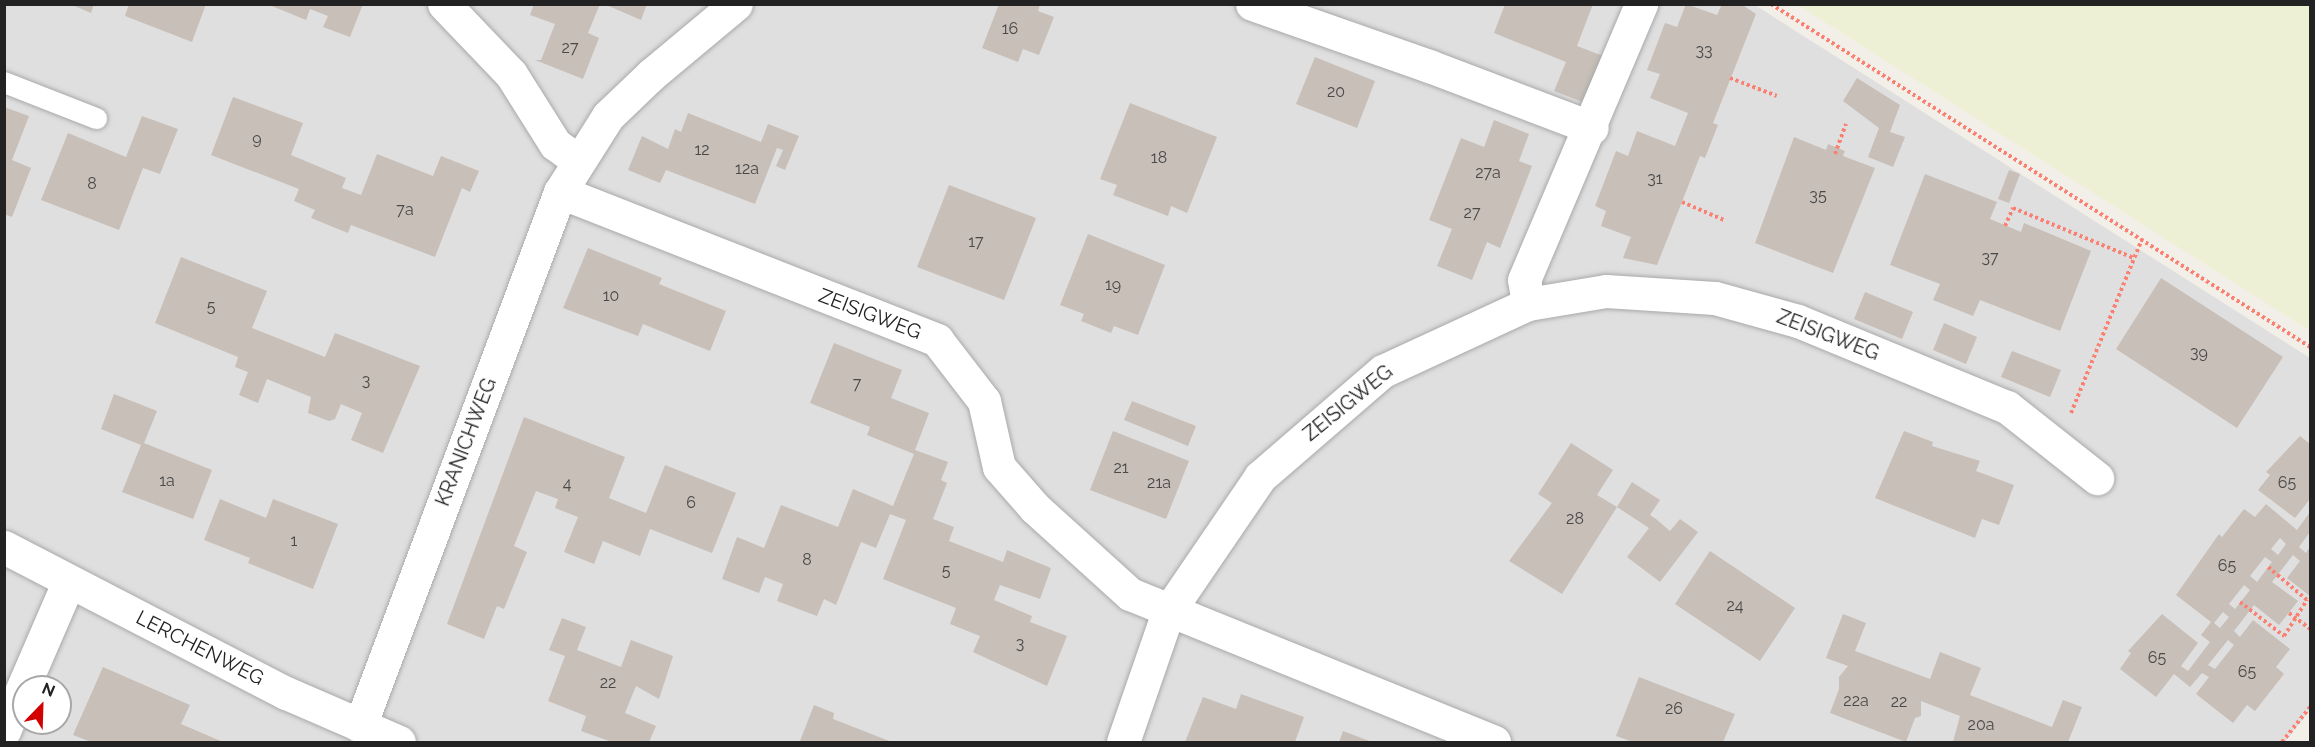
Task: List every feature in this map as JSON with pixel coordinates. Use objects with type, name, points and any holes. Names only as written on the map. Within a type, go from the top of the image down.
[{"type":"street","points":[[444,4],[511,75],[555,144],[577,160]]},
{"type":"street","name":"KRANICHWEG","points":[[360,726],[560,192],[577,160],[608,116],[652,74],[736,4]]},
{"type":"street","points":[[1252,4],[1429,66],[1592,128]]},
{"type":"street","points":[[1528,304],[1524,280],[1592,128],[1641,4]]},
{"type":"street","name":"ZEISIGWEG","points":[[560,192],[937,340],[984,401],[999,467],[1035,508],[1130,594],[1168,612],[1494,742]]},
{"type":"street","name":"ZEISIGWEG","points":[[1123,742],[1168,612],[1260,477],[1383,370],[1528,304],[1606,291],[1716,298],[1798,321],[2007,407],[2097,478]]},
{"type":"street","name":"LERCHENWEG","points":[[4,547],[286,693],[399,742]]},
{"type":"street","points":[[4,731],[69,580]]},
{"type":"lane","points":[[4,82],[96,118]]},
{"type":"path","points":[[1771,4],[2310,347]]},
{"type":"path","points":[[1730,78],[1777,96]]},
{"type":"path","points":[[1835,154],[1846,124]]},
{"type":"path","points":[[1682,202],[1724,220]]},
{"type":"path","points":[[2005,226],[2013,208],[2134,258]]},
{"type":"path","points":[[2058,447],[2142,238]]},
{"type":"path","points":[[2240,602],[2284,636],[2307,600],[2268,567]]},
{"type":"path","points":[[2289,613],[2310,629]]},
{"type":"path","points":[[2282,742],[2310,706]]},
{"type":"shaded area","points":[[4,5],[1755,5],[2310,358],[2310,710],[2285,742],[5,742]]},
{"type":"green space","points":[[1798,5],[2310,5],[2310,331]]},
{"type":"building","points":[[70,4],[94,4],[91,13]]},
{"type":"building","points":[[129,4],[206,4],[192,42],[125,16]]},
{"type":"building","points":[[267,4],[363,4],[350,37],[323,27],[328,16],[310,9],[306,20]]},
{"type":"building","points":[[534,4],[600,4],[588,33],[599,38],[583,79],[535,60],[541,60],[555,24],[530,15]]},
{"type":"building","points":[[604,4],[647,4],[641,20]]},
{"type":"building","points":[[999,4],[1040,4],[1038,11],[1054,17],[1039,55],[1023,49],[1018,62],[982,48]]},
{"type":"building","points":[[1505,4],[1593,4],[1577,46],[1603,56],[1585,103],[1554,91],[1566,62],[1494,33]]},
{"type":"building","points":[[1686,4],[1717,15],[1722,4],[1741,4],[1756,14],[1713,123],[1718,125],[1705,158],[1700,156],[1657,265],[1623,258],[1631,237],[1601,226],[1606,211],[1595,206],[1616,151],[1628,156],[1637,131],[1675,146],[1688,113],[1650,98],[1660,74],[1647,70],[1665,23],[1677,27]]},
{"type":"building","points":[[1315,57],[1375,81],[1357,128],[1296,104]]},
{"type":"building","points":[[1857,78],[1900,105],[1890,132],[1905,137],[1893,167],[1868,157],[1879,128],[1843,101]]},
{"type":"building","points":[[233,97],[303,123],[291,155],[346,178],[342,188],[361,195],[377,154],[433,176],[441,156],[479,171],[470,192],[462,188],[435,257],[351,225],[348,233],[311,218],[315,210],[294,201],[299,189],[211,155]]},
{"type":"building","points":[[1130,103],[1217,137],[1187,213],[1171,206],[1168,216],[1113,195],[1117,185],[1100,179]]},
{"type":"building","points":[[4,107],[29,116],[12,160],[31,168],[12,217],[4,214]]},
{"type":"building","points":[[688,113],[761,142],[768,124],[799,136],[785,170],[776,166],[783,150],[777,148],[755,204],[666,170],[660,183],[628,170],[642,136],[668,149],[675,129],[681,132]]},
{"type":"building","points":[[142,116],[178,129],[160,174],[143,168],[119,230],[41,200],[68,133],[126,157]]},
{"type":"building","points":[[1494,120],[1529,134],[1519,161],[1532,166],[1500,248],[1487,242],[1472,280],[1437,266],[1452,229],[1429,220],[1461,138],[1484,147]]},
{"type":"building","points":[[1794,137],[1826,150],[1828,144],[1845,151],[1843,156],[1875,168],[1833,273],[1755,243]]},
{"type":"building","points":[[2009,170],[2020,174],[2009,203],[1998,199]]},
{"type":"building","points":[[1925,174],[1997,202],[1990,219],[2021,232],[2024,223],[2091,251],[2060,331],[1980,300],[1973,316],[1933,300],[1940,284],[1890,265]]},
{"type":"building","points":[[949,185],[1036,218],[1004,300],[917,267]]},
{"type":"building","points":[[1088,234],[1165,265],[1138,335],[1114,326],[1111,333],[1081,321],[1084,314],[1060,305]]},
{"type":"building","points":[[588,248],[662,278],[659,284],[726,311],[710,351],[643,324],[638,336],[563,308]]},
{"type":"building","points":[[181,257],[267,291],[252,328],[325,357],[335,333],[420,366],[383,453],[351,440],[362,413],[341,404],[335,419],[329,421],[308,413],[311,397],[267,379],[258,403],[239,395],[248,372],[235,367],[238,357],[155,323]]},
{"type":"building","points":[[2161,278],[2283,357],[2237,428],[2116,349]]},
{"type":"building","points":[[1865,292],[1913,312],[1902,339],[1854,319]]},
{"type":"building","points":[[1944,323],[1977,337],[1966,364],[1933,350]]},
{"type":"building","points":[[834,343],[902,370],[891,398],[929,413],[915,450],[948,462],[941,480],[947,483],[933,519],[954,527],[949,541],[1003,562],[1007,550],[1051,568],[1040,599],[1000,585],[994,600],[1032,616],[1030,622],[1067,636],[1047,686],[973,652],[980,636],[950,624],[956,608],[883,579],[906,520],[890,514],[876,548],[861,542],[836,605],[824,599],[817,616],[777,601],[783,584],[765,577],[759,593],[722,579],[737,537],[764,548],[781,505],[838,527],[853,489],[893,506],[914,454],[867,435],[870,427],[810,403]]},
{"type":"building","points":[[2012,351],[2061,370],[2050,397],[2001,377]]},
{"type":"building","points":[[114,394],[157,411],[144,443],[212,470],[193,519],[122,492],[141,445],[101,429]]},
{"type":"building","points":[[1132,401],[1196,426],[1188,446],[1124,420]]},
{"type":"building","points":[[524,417],[625,457],[609,498],[646,513],[665,465],[736,493],[712,553],[650,529],[640,556],[603,541],[594,564],[564,552],[578,517],[555,508],[558,499],[536,491],[514,546],[527,552],[504,609],[497,606],[484,639],[447,624]]},
{"type":"building","points":[[1113,431],[1189,461],[1166,519],[1090,490]]},
{"type":"building","points":[[1904,431],[1933,442],[1932,446],[1980,461],[1976,471],[2014,485],[1999,525],[1982,519],[1975,538],[1875,498]]},
{"type":"building","points":[[2300,436],[2310,444],[2310,499],[2295,518],[2258,490],[2270,475],[2266,472]]},
{"type":"building","points":[[1571,443],[1613,470],[1597,495],[1617,507],[1562,594],[1509,561],[1552,503],[1538,494]]},
{"type":"building","points":[[1632,482],[1660,500],[1650,515],[1670,531],[1680,519],[1698,532],[1660,582],[1627,557],[1649,528],[1617,507]]},
{"type":"building","points":[[220,499],[266,518],[273,499],[338,524],[313,589],[248,563],[250,558],[204,540]]},
{"type":"building","points":[[2266,504],[2297,530],[2310,512],[2310,532],[2299,547],[2306,553],[2310,547],[2310,596],[2287,578],[2300,561],[2293,555],[2272,582],[2298,601],[2279,625],[2254,605],[2234,631],[2240,637],[2253,620],[2290,649],[2276,667],[2284,674],[2255,711],[2247,705],[2233,723],[2196,694],[2209,677],[2202,673],[2190,687],[2174,674],[2156,697],[2120,669],[2131,653],[2128,651],[2162,614],[2198,643],[2181,666],[2188,671],[2210,642],[2201,635],[2211,622],[2176,595],[2219,534],[2222,537],[2244,509],[2255,517]],"holes":[[[2280,538],[2286,544],[2278,555],[2271,549]],[[2265,557],[2272,562],[2257,582],[2250,576]],[[2244,585],[2250,590],[2235,609],[2229,604]],[[2223,612],[2229,617],[2220,628],[2214,623]],[[2228,640],[2234,645],[2215,669],[2208,665]]]},
{"type":"building","points":[[1710,551],[1795,608],[1760,661],[1675,604]]},
{"type":"building","points":[[1843,614],[1866,623],[1855,651],[1930,679],[1940,652],[1981,668],[1970,695],[2052,727],[2063,700],[2082,707],[2068,742],[1953,742],[1960,716],[1921,701],[1921,716],[1915,718],[1906,742],[1830,713],[1839,689],[1839,677],[1848,666],[1826,658]]},
{"type":"building","points":[[562,618],[586,627],[577,650],[621,667],[631,640],[673,656],[659,699],[636,686],[625,713],[656,726],[649,742],[612,742],[581,731],[586,716],[548,701],[565,656],[549,650]]},
{"type":"building","points":[[103,667],[190,705],[181,724],[223,742],[91,742],[73,735]]},
{"type":"building","points":[[1639,677],[1735,714],[1723,742],[1633,742],[1616,736]]},
{"type":"building","points":[[1241,694],[1304,717],[1295,742],[1185,742],[1203,697],[1236,709]]},
{"type":"building","points":[[814,705],[834,713],[833,719],[892,742],[800,741]]},
{"type":"building","points":[[1343,731],[1372,742],[1339,742]]}]
